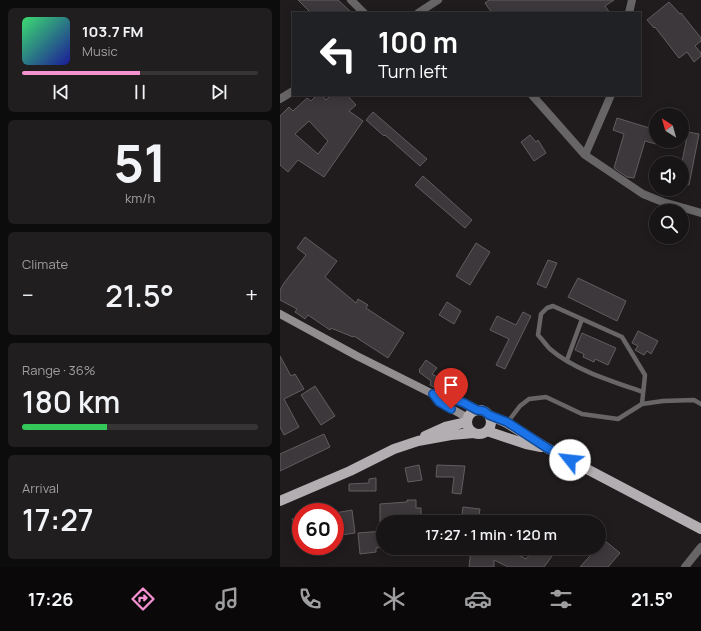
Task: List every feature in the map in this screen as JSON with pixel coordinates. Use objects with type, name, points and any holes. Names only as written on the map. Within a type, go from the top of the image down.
[{"type":"main road","points":[[418,441],[431,433],[467,420],[472,412],[477,410],[484,411],[489,415],[507,422],[547,448],[701,529]]},
{"type":"main road","points":[[487,431],[491,423],[489,415]]},
{"type":"main road","points":[[467,420],[470,430],[474,433]]},
{"type":"main road","points":[[280,501],[350,471],[394,449],[418,441],[451,435],[478,434],[487,431],[526,444],[547,448]]},
{"type":"street","points":[[350,0],[363,12]]},
{"type":"street","points":[[424,12],[438,0]]},
{"type":"street","points":[[629,12],[632,0]]},
{"type":"street","points":[[280,99],[292,92]]},
{"type":"street","points":[[533,96],[585,155],[643,194],[663,202],[701,213]]},
{"type":"street","points":[[585,155],[611,96]]},
{"type":"street","points":[[280,314],[357,356],[433,394],[442,395],[464,403],[477,410]]},
{"type":"street","points":[[433,394],[439,402],[467,420]]},
{"type":"street","points":[[685,567],[701,547]]},
{"type":"lane","points":[[642,404],[643,392],[644,375],[622,337],[553,306],[547,308],[541,314],[538,334],[550,349],[567,360],[600,377],[643,392]]},
{"type":"lane","points":[[567,360],[582,319]]},
{"type":"lane","points":[[507,422],[520,406],[529,399],[546,397],[582,414],[618,419],[642,404],[663,401],[694,400],[701,404]]},
{"type":"building","points":[[298,0],[338,0],[351,12],[310,12]]},
{"type":"building","points":[[489,0],[614,0],[605,6],[609,12],[491,12],[485,3]]},
{"type":"building","points":[[669,2],[680,14],[681,13],[701,38],[701,41],[695,46],[701,53],[701,56],[694,62],[687,52],[679,58],[655,27],[654,28],[647,20]]},
{"type":"building","points":[[316,96],[323,96],[326,100],[330,96],[348,96],[356,105],[349,111],[363,121],[324,177],[298,160],[288,172],[280,165],[280,116],[289,107],[293,111],[307,98],[311,101]],"holes":[[[309,121],[328,141],[318,154],[295,134]]]},
{"type":"building","points":[[373,112],[427,159],[420,166],[366,120]]},
{"type":"building","points":[[617,118],[649,128],[649,142],[645,141],[634,178],[627,177],[614,168],[624,134],[613,130]]},
{"type":"building","points":[[689,132],[699,134],[689,185],[689,156],[683,156],[685,148],[689,148]]},
{"type":"building","points":[[530,135],[536,142],[538,140],[546,153],[534,161],[521,142]]},
{"type":"building","points":[[423,176],[472,220],[465,228],[415,185]]},
{"type":"building","points":[[305,237],[337,261],[325,277],[356,303],[358,299],[368,305],[366,308],[404,333],[388,358],[354,336],[353,337],[331,328],[330,330],[308,315],[305,319],[295,312],[297,309],[280,300],[280,290],[284,283],[306,255],[297,248]]},
{"type":"building","points":[[476,243],[490,252],[470,285],[456,276]]},
{"type":"building","points":[[548,260],[557,263],[546,288],[537,284]]},
{"type":"building","points":[[578,278],[626,301],[617,321],[568,297]]},
{"type":"building","points":[[447,302],[461,311],[454,324],[439,315]]},
{"type":"building","points":[[523,312],[531,316],[505,369],[496,365],[509,339],[490,330],[497,316],[516,325]]},
{"type":"building","points":[[638,331],[658,341],[651,354],[647,351],[644,355],[635,350],[638,346],[632,343]]},
{"type":"building","points":[[582,333],[616,348],[608,365],[595,359],[594,362],[583,357],[584,354],[575,350]]},
{"type":"building","points":[[280,356],[291,376],[295,374],[304,389],[284,399],[299,427],[284,435],[280,427]]},
{"type":"building","points":[[426,360],[437,368],[432,374],[443,380],[437,389],[430,385],[431,381],[419,372]]},
{"type":"building","points":[[315,386],[335,416],[321,425],[301,395]]},
{"type":"building","points":[[324,434],[330,447],[280,471],[280,454]]},
{"type":"building","points":[[419,465],[422,480],[408,482],[405,468]]},
{"type":"building","points":[[437,465],[465,466],[461,494],[452,493],[454,477],[436,477]]},
{"type":"building","points":[[376,478],[376,491],[349,491],[349,484],[369,483],[369,479]]},
{"type":"building","points":[[407,500],[416,500],[416,508],[421,508],[421,515],[380,515],[380,504],[407,502]]},
{"type":"building","points":[[463,507],[480,509],[479,515],[462,515]]},
{"type":"building","points":[[352,510],[355,533],[344,535],[344,511]]},
{"type":"building","points":[[376,532],[376,552],[360,554],[358,533]]},
{"type":"building","points":[[606,542],[620,553],[608,567],[580,567],[591,555],[606,555]]},
{"type":"building","points":[[470,555],[518,555],[526,559],[529,555],[553,555],[544,567],[508,567],[494,560],[494,567],[469,567]]},
{"type":"route","points":[[451,409],[439,402],[433,394],[442,395],[464,403],[477,410],[487,412],[489,415],[507,422],[547,448],[570,460]]}]
